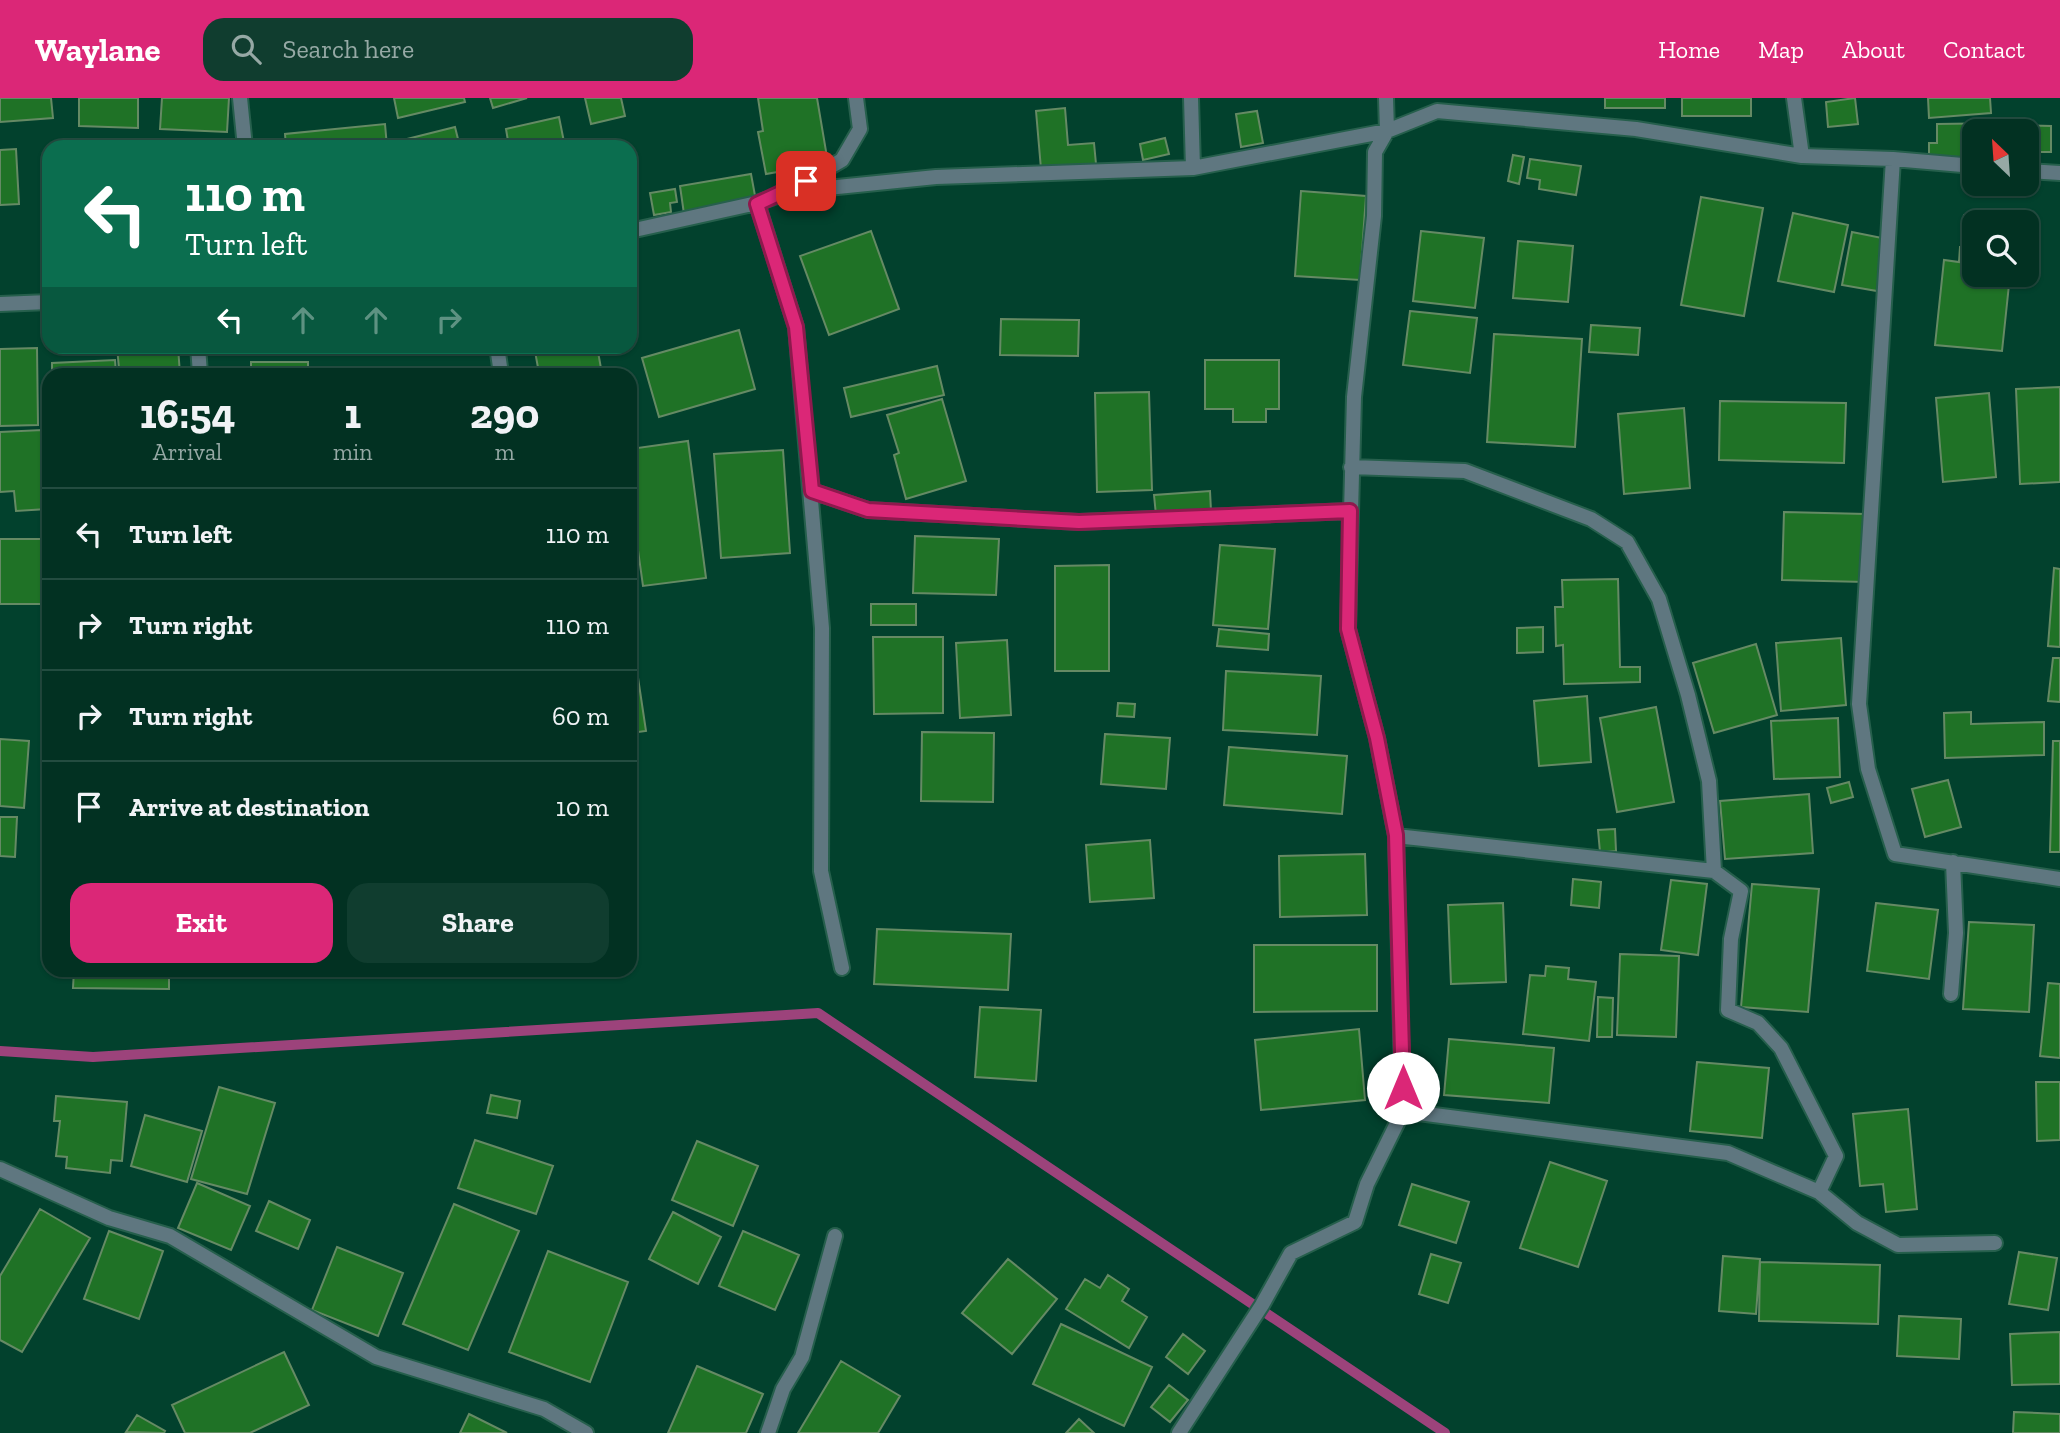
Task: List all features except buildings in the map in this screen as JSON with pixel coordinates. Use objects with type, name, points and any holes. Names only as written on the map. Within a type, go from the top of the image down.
[{"type":"street","points":[[240,98],[244,140]]},
{"type":"street","points":[[637,230],[757,204],[788,192],[842,160],[860,129],[856,98]]},
{"type":"street","points":[[1191,98],[1193,168]]},
{"type":"street","points":[[1179,1433],[1262,1306],[1291,1253],[1355,1222],[1367,1184],[1403,1111],[1396,835],[1377,738],[1348,629],[1354,397],[1374,216],[1375,152],[1387,131],[1386,98]]},
{"type":"street","points":[[1794,98],[1802,156]]},
{"type":"street","points":[[788,192],[936,177],[1193,168],[1387,131],[1437,111],[1636,129],[1802,156],[1962,165]]},
{"type":"street","points":[[1893,159],[1859,704],[1868,769],[1895,854],[2060,879]]},
{"type":"street","points":[[2039,172],[2060,173]]},
{"type":"street","points":[[757,204],[796,327],[822,628],[821,871],[842,968]]},
{"type":"street","points":[[0,304],[42,302]]},
{"type":"street","points":[[1351,467],[1465,471],[1591,519],[1627,542],[1659,599],[1688,695],[1709,781],[1714,871]]},
{"type":"street","points":[[812,491],[868,510],[1079,522],[1350,511]]},
{"type":"street","points":[[1396,835],[1714,871],[1741,891],[1731,939],[1728,1010],[1758,1023],[1781,1048],[1836,1156],[1819,1192]]},
{"type":"street","points":[[1951,994],[1956,933],[1953,862]]},
{"type":"street","points":[[1403,1111],[1728,1153],[1819,1192],[1857,1223],[1898,1245],[1995,1243]]},
{"type":"street","points":[[0,1168],[109,1218],[170,1236],[376,1357],[544,1409],[586,1433]]},
{"type":"street","points":[[768,1433],[783,1389],[802,1357],[835,1236]]},
{"type":"waterway","points":[[0,1051],[93,1057],[818,1013],[1445,1433]]},
{"type":"route","points":[[806,181],[788,192],[757,204],[796,327],[812,491],[868,510],[1079,522],[1350,511],[1348,629],[1377,738],[1396,835],[1401,914],[1403,1088]]}]
